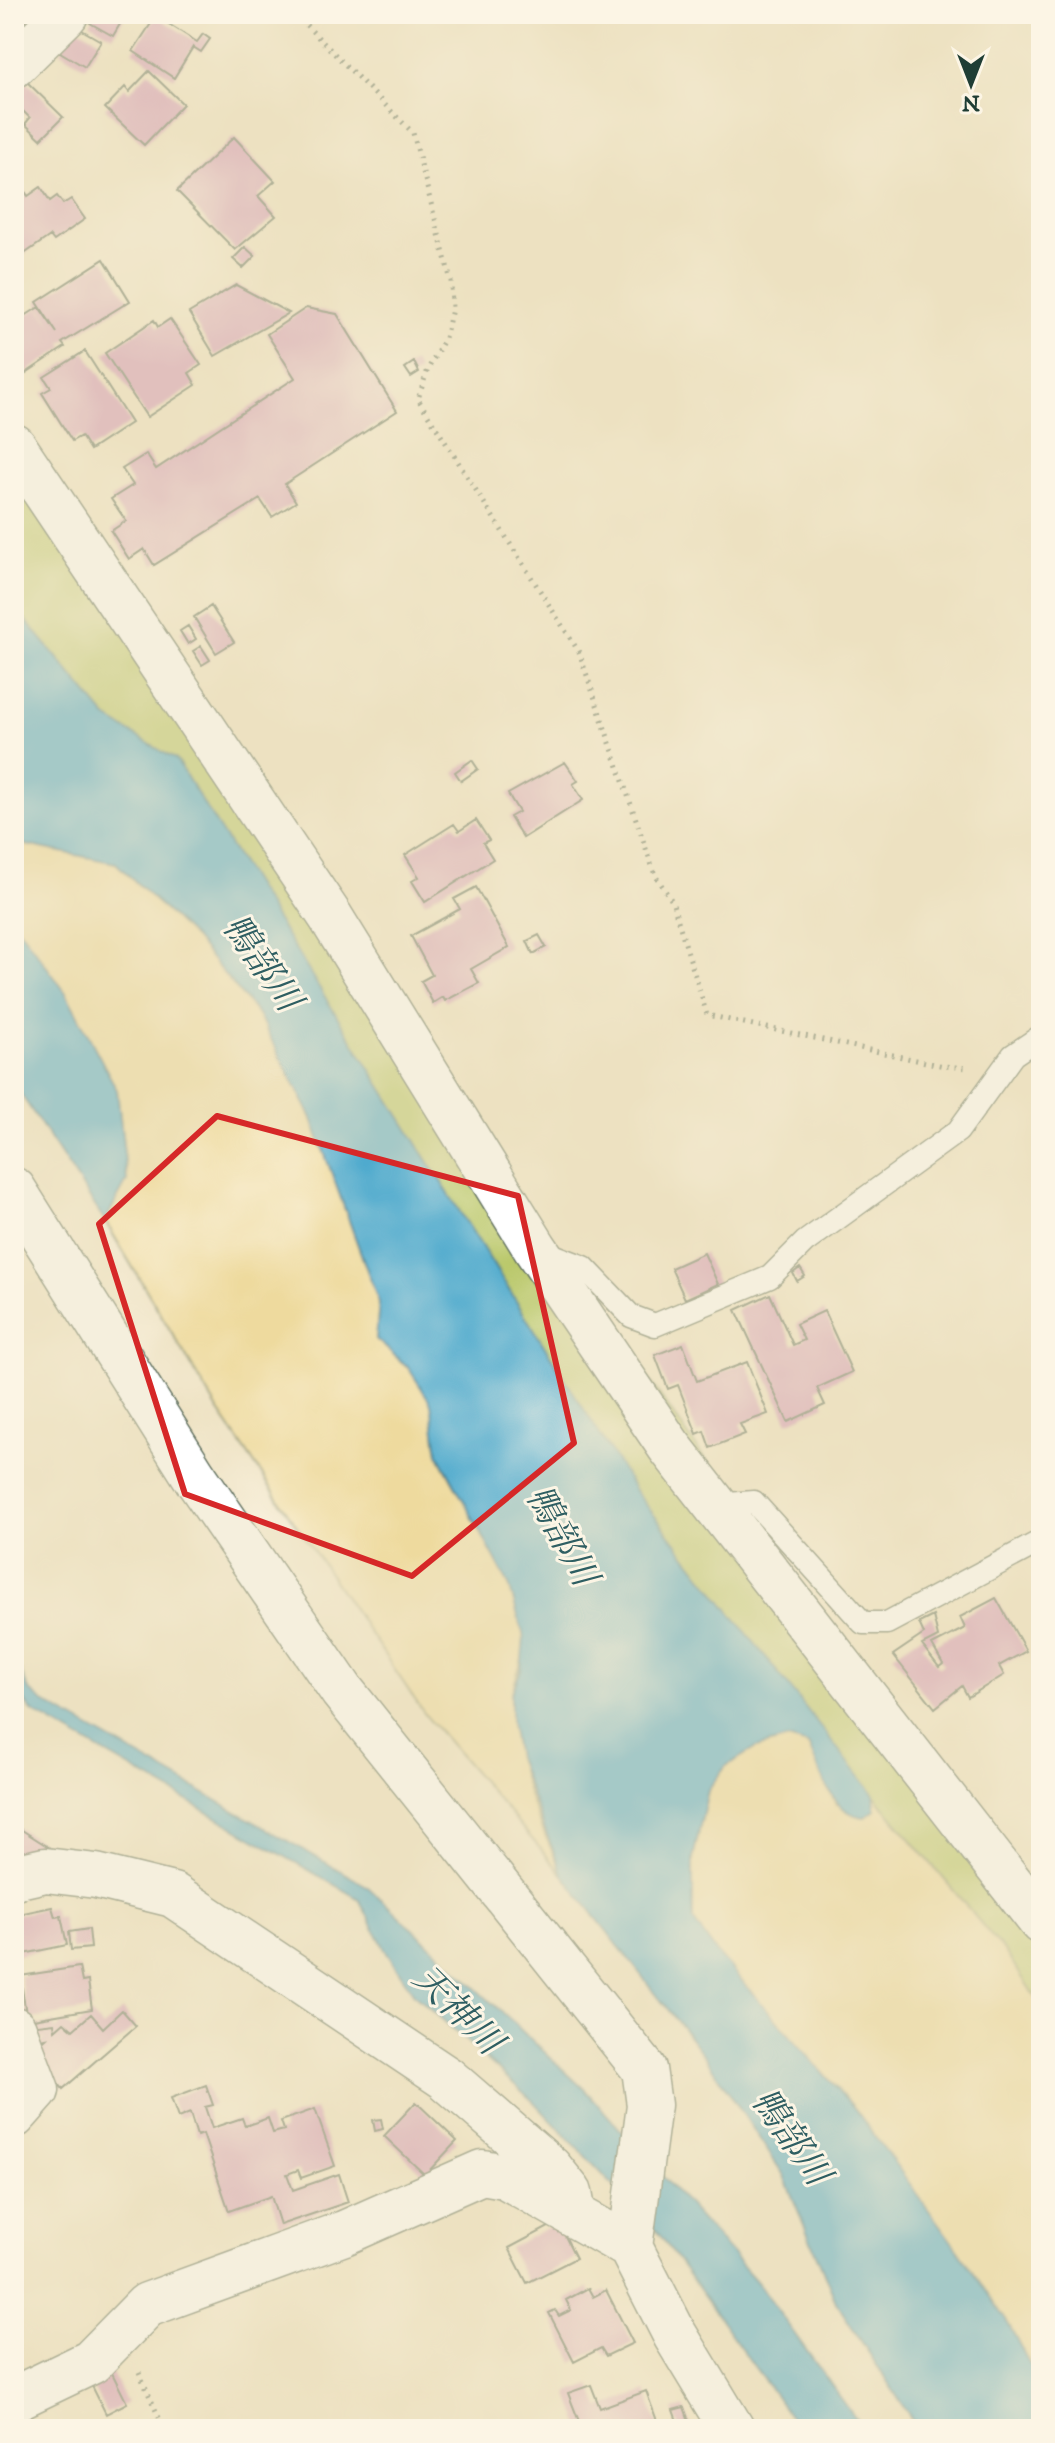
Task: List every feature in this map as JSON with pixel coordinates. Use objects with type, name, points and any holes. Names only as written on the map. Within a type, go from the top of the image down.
[{"type":"street","points":[[14,65],[66,14]]},
{"type":"street","points":[[14,446],[330,916],[535,1248],[669,1446],[1041,1922]]},
{"type":"street","points":[[14,1190],[193,1474],[342,1691],[644,2069],[649,2105],[633,2232],[675,2335],[732,2429]]},
{"type":"street","points":[[14,1877],[45,1870],[96,1876],[173,1895],[446,2078],[550,2168],[570,2193],[575,2215]]},
{"type":"street","points":[[14,2029],[37,2090],[14,2116]]},
{"type":"street","points":[[14,2399],[91,2362],[147,2305],[344,2233],[482,2172],[505,2176],[575,2215],[633,2232]]},
{"type":"lane","points":[[535,1248],[584,1267],[631,1316],[655,1325],[770,1277],[805,1242],[958,1131],[1013,1055],[1041,1036]]},
{"type":"lane","points":[[715,1505],[754,1502],[863,1623],[887,1623],[1041,1541]]},
{"type":"path","points":[[295,14],[413,133],[451,281],[452,309],[445,338],[428,369],[418,399],[579,652],[655,875],[672,901],[707,1015],[944,1066],[1001,1071]]},
{"type":"path","points":[[120,2331],[164,2429]]},
{"type":"highlighted area","points":[[217,1116],[518,1196],[574,1443],[412,1576],[185,1494],[99,1224]]},
{"type":"green space","points":[[14,468],[198,740],[1041,1936],[1041,2006],[1008,1956],[874,1795],[636,1492],[176,760],[108,719],[14,606]]},
{"type":"sand","points":[[14,838],[22,844],[116,863],[195,939],[259,1016],[311,1116],[379,1303],[376,1339],[408,1368],[427,1393],[433,1410],[440,1457],[513,1592],[524,1638],[523,1655],[511,1702],[515,1747],[528,1791],[563,1875],[426,1716],[218,1410],[105,1221],[127,1180],[117,1090],[66,993],[14,922]]},
{"type":"sand","points":[[788,1739],[808,1744],[836,1804],[874,1810],[874,1795],[1008,1956],[1041,2006],[1041,2386],[1009,2325],[855,2109],[716,1952],[693,1920],[693,1858],[708,1791],[726,1766],[756,1748]]},
{"type":"water","name":"鴨部川","points":[[14,606],[108,719],[176,760],[636,1492],[874,1795],[875,1810],[865,1817],[853,1814],[835,1800],[808,1745],[788,1739],[756,1748],[726,1766],[708,1790],[693,1858],[693,1920],[716,1952],[855,2109],[958,2250],[1009,2325],[1041,2386],[1041,2429],[918,2429],[836,2302],[783,2174],[706,2058],[563,1875],[517,1758],[511,1723],[511,1694],[521,1671],[524,1637],[509,1585],[438,1453],[431,1403],[408,1367],[376,1339],[379,1303],[311,1116],[259,1016],[195,939],[116,863],[21,844],[14,838]]},
{"type":"water","points":[[14,922],[66,993],[117,1090],[127,1181],[105,1221],[14,1084]]},
{"type":"water","name":"天神川","points":[[14,1658],[29,1690],[42,1701],[367,1886],[585,2090],[757,2282],[863,2429],[799,2429],[659,2234],[534,2102],[414,1994],[387,1953],[359,1899],[33,1712],[14,1689]]},
{"type":"building","points":[[14,14],[52,14],[25,35]]},
{"type":"building","points":[[96,14],[126,14],[113,36],[90,23]]},
{"type":"building","points":[[156,16],[197,42],[203,34],[210,39],[201,52],[193,47],[174,78],[133,51]]},
{"type":"building","points":[[75,26],[101,41],[85,67],[60,52]]},
{"type":"building","points":[[149,71],[183,104],[144,145],[105,108],[125,87],[129,92]]},
{"type":"building","points":[[24,79],[63,117],[41,139],[25,124],[30,118],[14,102],[14,89]]},
{"type":"building","points":[[234,137],[275,181],[258,196],[276,216],[235,250],[177,191]]},
{"type":"building","points":[[41,187],[50,201],[57,196],[63,204],[71,199],[85,219],[54,241],[50,236],[14,261],[14,197],[24,190],[28,196]]},
{"type":"building","points":[[245,247],[255,256],[243,268],[233,259]]},
{"type":"building","points":[[104,259],[130,301],[62,343],[65,347],[23,375],[14,361],[14,323],[39,307],[57,333],[37,302]]},
{"type":"building","points":[[236,285],[289,313],[215,356],[189,313]]},
{"type":"building","points":[[306,308],[337,314],[397,411],[285,484],[296,502],[272,517],[260,499],[154,565],[144,549],[129,559],[111,531],[126,521],[111,499],[133,485],[122,469],[146,454],[156,469],[295,378],[267,334]]},
{"type":"building","points":[[170,319],[201,365],[189,373],[196,385],[147,417],[105,353],[154,320],[158,327]]},
{"type":"building","points":[[85,351],[131,423],[90,450],[81,436],[72,441],[42,393],[51,388],[44,377]]},
{"type":"building","points":[[414,362],[419,372],[411,377],[405,368]]},
{"type":"building","points":[[211,606],[234,642],[216,653],[194,617]]},
{"type":"building","points":[[188,626],[196,639],[188,644],[180,631]]},
{"type":"building","points":[[201,646],[210,660],[202,665],[193,651]]},
{"type":"building","points":[[472,760],[478,769],[461,781],[455,772]]},
{"type":"building","points":[[565,762],[578,781],[573,784],[583,800],[523,838],[510,817],[519,812],[508,794]]},
{"type":"building","points":[[476,820],[489,840],[483,843],[493,859],[425,902],[412,881],[419,877],[405,855],[454,824],[459,831]]},
{"type":"building","points":[[476,887],[509,947],[471,969],[479,983],[445,1001],[443,997],[433,1003],[421,981],[432,975],[411,936],[460,909],[454,899]]},
{"type":"building","points":[[539,935],[546,947],[533,954],[527,941]]},
{"type":"building","points":[[704,1253],[718,1284],[685,1299],[671,1268]]},
{"type":"building","points":[[800,1268],[805,1276],[797,1281],[793,1273]]},
{"type":"building","points":[[770,1294],[793,1345],[804,1340],[796,1324],[824,1311],[852,1372],[817,1388],[825,1405],[788,1422],[736,1310]]},
{"type":"building","points":[[683,1344],[697,1381],[747,1362],[768,1414],[740,1424],[745,1434],[710,1448],[704,1431],[697,1434],[678,1385],[668,1389],[655,1355]]},
{"type":"building","points":[[996,1598],[1026,1651],[999,1666],[1004,1675],[968,1697],[962,1686],[935,1708],[893,1655],[924,1634],[919,1623],[933,1616],[938,1637],[922,1645],[939,1667],[943,1664],[932,1645],[965,1628],[960,1617]]},
{"type":"building","points":[[14,1825],[58,1853],[14,1863]]},
{"type":"building","points":[[52,1907],[55,1917],[61,1916],[67,1945],[14,1956],[14,1915]]},
{"type":"building","points":[[89,1929],[91,1948],[71,1950],[69,1932]]},
{"type":"building","points":[[79,1967],[82,1982],[88,1981],[92,2009],[27,2020],[20,1976]]},
{"type":"building","points":[[122,2010],[136,2026],[63,2089],[38,2059],[36,2047],[46,2038],[31,2041],[29,2026],[54,2023],[55,2030],[64,2022],[73,2030],[91,2014],[103,2028]]},
{"type":"building","points":[[206,2085],[213,2105],[205,2107],[212,2128],[242,2118],[245,2126],[268,2118],[273,2133],[284,2130],[281,2121],[315,2109],[335,2166],[301,2178],[298,2170],[287,2174],[293,2190],[339,2174],[348,2202],[280,2225],[271,2196],[229,2211],[203,2134],[197,2136],[190,2113],[178,2118],[171,2098]]},
{"type":"building","points":[[416,2102],[457,2141],[425,2175],[384,2136]]},
{"type":"building","points":[[381,2119],[383,2129],[375,2131],[373,2120]]},
{"type":"building","points":[[558,2222],[576,2258],[527,2283],[509,2248]]},
{"type":"building","points":[[588,2288],[593,2297],[606,2290],[633,2343],[606,2356],[601,2348],[574,2362],[549,2313],[555,2310],[559,2316],[571,2310],[566,2300]]},
{"type":"building","points":[[111,2371],[127,2403],[106,2414],[90,2382]]},
{"type":"building","points":[[591,2385],[600,2408],[646,2391],[660,2429],[582,2429],[568,2393]]},
{"type":"building","points":[[684,2407],[692,2429],[680,2429],[673,2410]]}]
